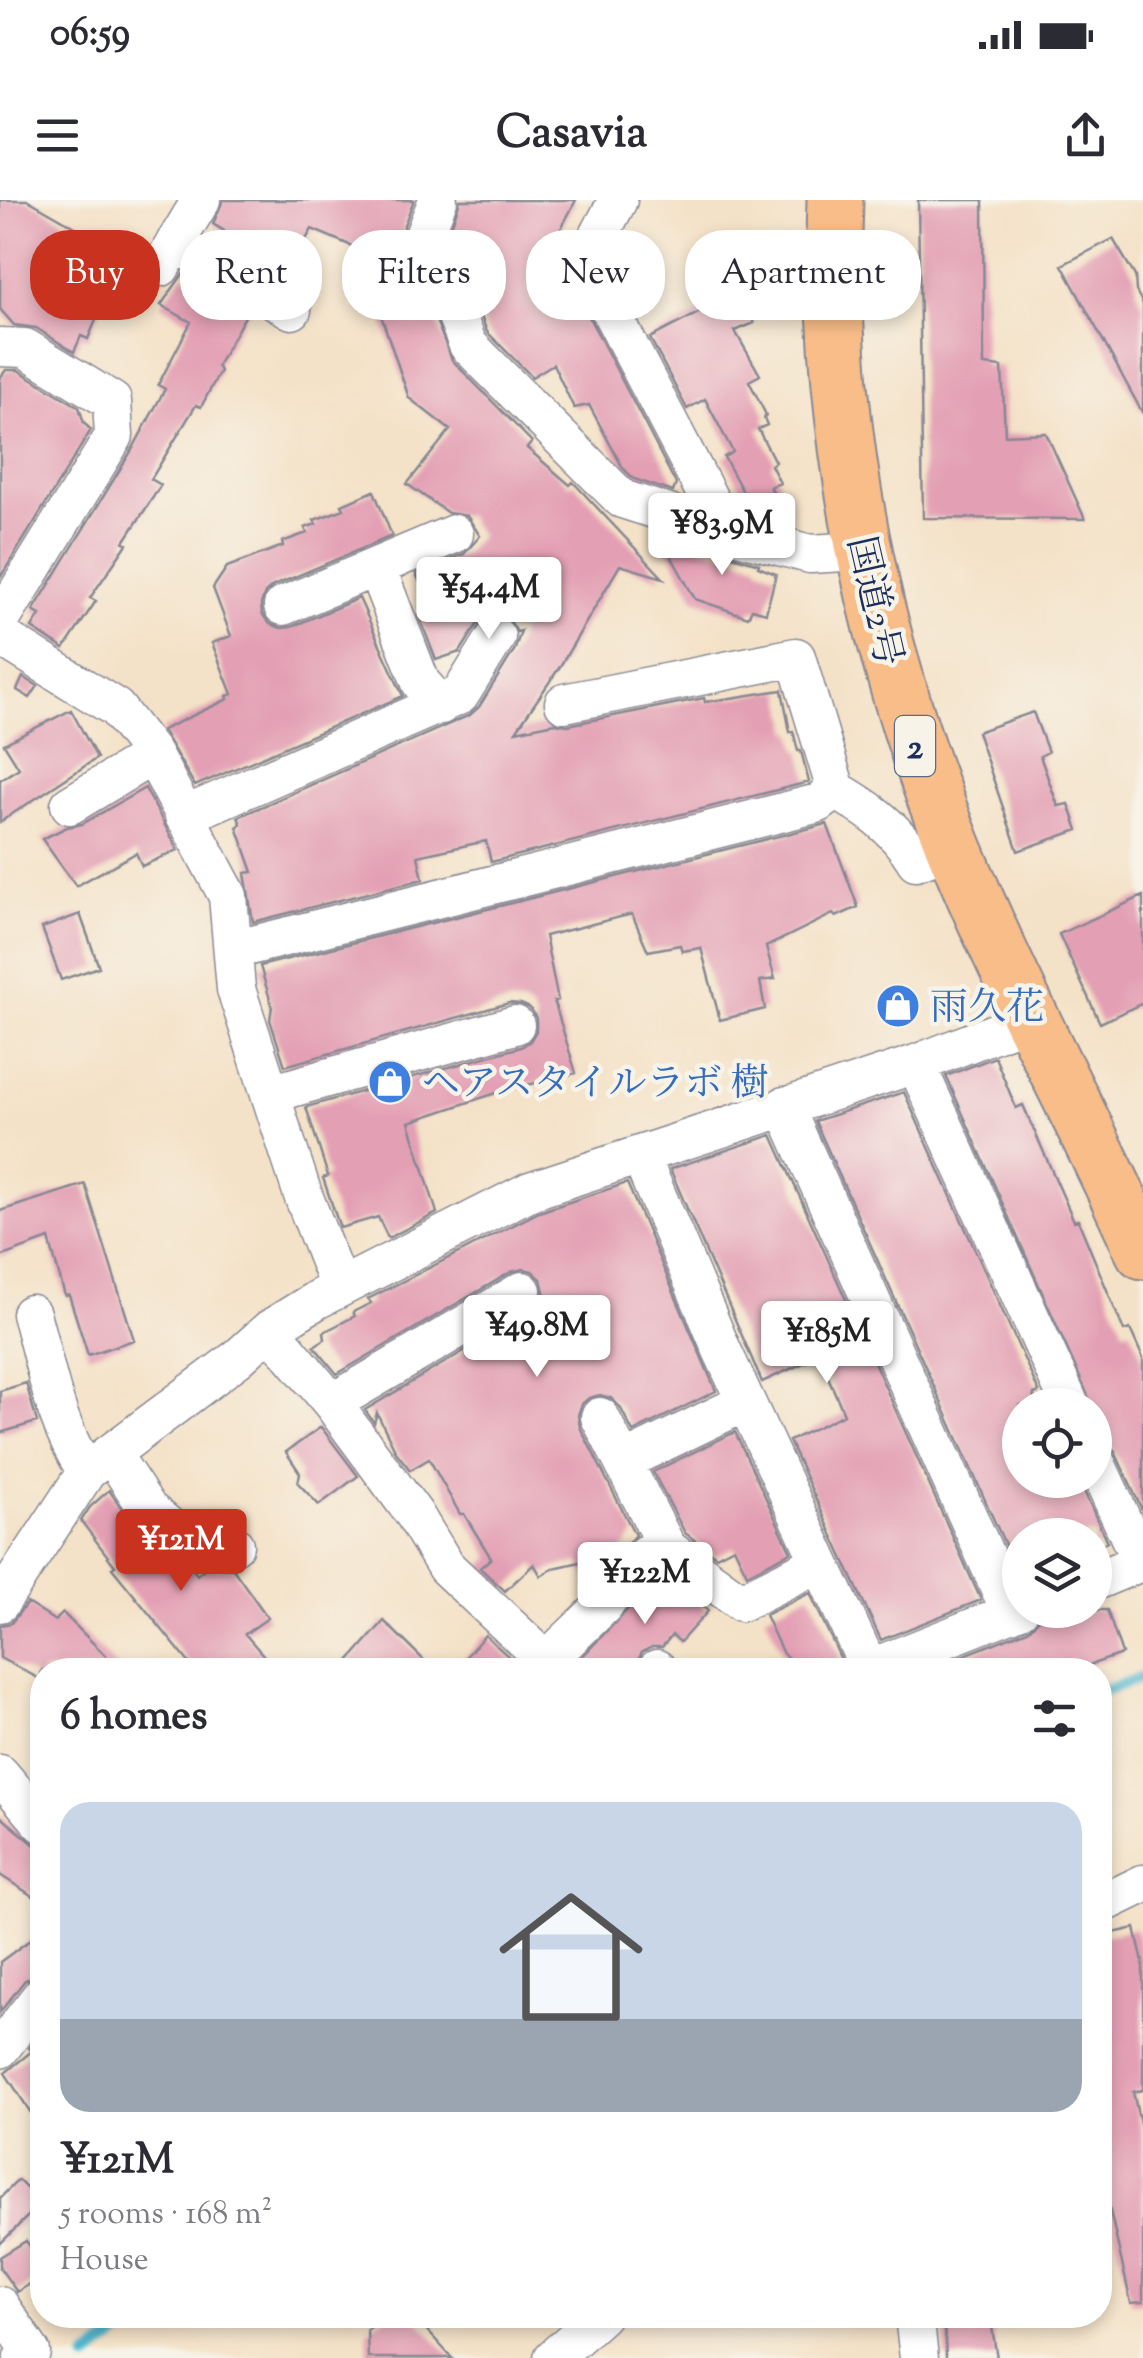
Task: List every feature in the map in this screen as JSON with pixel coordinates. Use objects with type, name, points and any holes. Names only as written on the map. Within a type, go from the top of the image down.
[{"type":"highway","name":"国道2号","points":[[834,200],[836,315],[844,427],[862,551],[896,689],[954,847],[1030,1019],[1143,1251]]},
{"type":"street","points":[[183,230],[201,200]]},
{"type":"street","points":[[438,200],[426,233],[468,345],[622,498],[810,554],[862,551]]},
{"type":"street","points":[[618,200],[586,262],[726,532]]},
{"type":"street","points":[[180,235],[168,255],[180,260]]},
{"type":"street","points":[[0,346],[25,348],[112,401],[114,436],[0,621]]},
{"type":"street","points":[[284,608],[454,534]]},
{"type":"street","points":[[376,568],[421,683],[441,704]]},
{"type":"street","points":[[0,636],[116,708],[153,755],[228,896],[236,989],[303,1195],[339,1287]]},
{"type":"street","points":[[184,816],[460,695],[496,637]]},
{"type":"street","points":[[564,703],[796,657],[836,790],[872,810],[900,836],[916,861],[954,847]]},
{"type":"street","points":[[70,805],[153,755]]},
{"type":"street","points":[[233,950],[819,803],[836,790]]},
{"type":"street","points":[[0,1603],[84,1451],[238,1358],[270,1329],[339,1287],[530,1192],[916,1064],[1030,1019]]},
{"type":"street","points":[[270,1094],[515,1026]]},
{"type":"street","points":[[916,1064],[1062,1388]]},
{"type":"street","points":[[784,1106],[1002,1583]]},
{"type":"street","points":[[640,1156],[746,1402],[866,1658]]},
{"type":"street","points":[[332,1403],[522,1291]]},
{"type":"street","points":[[30,1314],[84,1451],[186,1541],[228,1548],[234,1545]]},
{"type":"street","points":[[270,1329],[332,1403],[414,1514],[446,1567],[544,1658]]},
{"type":"street","points":[[624,1461],[746,1402]]},
{"type":"street","points":[[600,1416],[667,1548],[740,1602],[819,1563]]},
{"type":"street","points":[[1112,1498],[1142,1562],[1112,1574]]},
{"type":"street","points":[[557,1658],[646,1554],[667,1548]]},
{"type":"street","points":[[897,1658],[1002,1616]]},
{"type":"street","points":[[0,1774],[30,1809]]},
{"type":"street","points":[[1112,1900],[1143,1884]]},
{"type":"street","points":[[0,2049],[30,2010]]},
{"type":"street","points":[[0,2306],[31,2352],[23,2358]]},
{"type":"street","points":[[553,2358],[587,2328]]},
{"type":"street","points":[[916,2328],[919,2358]]},
{"type":"building","points":[[0,200],[28,200],[80,230],[30,230],[30,320],[96,320],[88,339],[81,336],[74,352],[36,328],[14,325],[0,309]]},
{"type":"building","points":[[223,200],[414,200],[404,230],[342,230],[342,242],[322,230],[222,230],[213,224]]},
{"type":"building","points":[[460,200],[576,200],[560,230],[526,230],[526,320],[591,320],[676,484],[673,492],[634,479],[623,468],[589,405],[574,408],[553,364],[532,377],[487,332],[482,320],[506,320],[506,230],[450,230]]},
{"type":"building","points":[[918,200],[983,200],[984,365],[1002,367],[1005,435],[1046,433],[1085,519],[923,518]]},
{"type":"building","points":[[1113,239],[1135,276],[1136,291],[1143,304],[1143,414],[1062,265]]},
{"type":"building","points":[[180,278],[180,316],[161,305]]},
{"type":"building","points":[[187,320],[243,320],[217,366],[220,371],[201,407],[196,405],[151,479],[161,485],[90,598],[96,601],[64,649],[32,628],[40,615],[33,611],[133,448],[165,389],[158,385],[191,322]]},
{"type":"building","points":[[383,320],[436,320],[452,360],[532,442],[527,448],[570,485],[573,482],[663,578],[620,565],[516,731],[555,723],[568,725],[704,698],[705,702],[782,690],[790,732],[793,731],[801,751],[809,782],[491,862],[486,841],[418,856],[423,879],[253,922],[245,873],[253,872],[237,827],[241,824],[238,817],[470,715],[515,649],[521,631],[517,632],[507,617],[486,617],[460,652],[436,660],[419,616],[433,610],[416,574],[464,554],[480,536],[467,516],[448,513],[407,484],[450,430],[409,398]]},
{"type":"building","points":[[685,320],[752,320],[754,323],[735,331],[760,375],[749,381],[766,415],[767,425],[758,429],[775,462],[771,465],[780,483],[770,487],[786,515],[776,522],[756,516],[724,457],[733,452],[705,399],[687,409],[650,338]]},
{"type":"building","points":[[6,370],[18,370],[79,407],[91,430],[0,578],[0,378]]},
{"type":"building","points":[[374,491],[392,536],[273,586],[265,593],[262,614],[270,624],[291,627],[359,598],[403,696],[195,786],[162,730],[232,694],[212,643],[231,636],[213,588],[227,567],[283,546],[282,542],[307,533],[305,528],[316,524],[314,520],[344,509],[342,505]]},
{"type":"building","points":[[659,534],[759,564],[758,567],[776,574],[766,613],[752,609],[748,617],[695,599]]},
{"type":"building","points":[[23,677],[38,686],[30,698],[17,690]]},
{"type":"building","points":[[71,710],[97,758],[0,822],[0,780],[19,768],[4,744]]},
{"type":"building","points":[[1033,712],[1048,752],[1040,756],[1058,806],[1069,804],[1078,830],[1018,851],[977,732]]},
{"type":"building","points":[[145,788],[178,850],[142,866],[136,853],[76,886],[42,839],[82,824]]},
{"type":"building","points":[[827,824],[858,907],[836,917],[833,914],[766,947],[775,979],[760,981],[765,1009],[720,1020],[701,948],[682,951],[680,945],[648,951],[632,914],[545,936],[558,1000],[554,1001],[576,1073],[499,1092],[409,1122],[437,1213],[388,1238],[378,1217],[340,1228],[306,1107],[521,1047],[536,1031],[536,1018],[530,1008],[509,1003],[285,1066],[270,1020],[272,1006],[260,966]]},
{"type":"building","points":[[1143,896],[1143,1003],[1100,1023],[1059,934]]},
{"type":"building","points":[[80,914],[99,967],[61,980],[42,928]]},
{"type":"building","points":[[995,1057],[1016,1108],[1023,1105],[1074,1221],[1078,1220],[1124,1331],[1130,1329],[1143,1358],[1143,1512],[1112,1449],[1112,1388],[1084,1388],[946,1076]]},
{"type":"building","points":[[904,1092],[1037,1388],[1002,1388],[1002,1498],[1087,1498],[1096,1518],[1002,1518],[1002,1538],[815,1121]]},
{"type":"building","points":[[772,1135],[981,1600],[881,1640],[789,1441],[844,1414],[819,1356],[762,1382],[670,1169]]},
{"type":"building","points":[[627,1183],[716,1391],[633,1432],[611,1398],[600,1395],[582,1404],[578,1415],[580,1427],[635,1535],[591,1586],[580,1562],[554,1568],[541,1576],[534,1564],[505,1591],[480,1568],[491,1558],[429,1459],[410,1470],[396,1452],[377,1413],[374,1423],[365,1410],[533,1310],[541,1303],[544,1292],[541,1279],[532,1271],[511,1272],[337,1374],[314,1346],[325,1339],[324,1332],[371,1303],[368,1299],[539,1212]]},
{"type":"building","points":[[85,1184],[134,1340],[88,1355],[49,1239],[0,1257],[0,1211]]},
{"type":"building","points":[[26,1383],[37,1422],[0,1433],[0,1391]]},
{"type":"building","points":[[321,1427],[358,1476],[319,1505],[298,1483],[300,1473],[286,1452]]},
{"type":"building","points":[[735,1432],[791,1552],[747,1574],[734,1547],[716,1556],[685,1533],[653,1472]]},
{"type":"building","points":[[109,1490],[134,1526],[172,1558],[189,1564],[197,1575],[206,1567],[233,1569],[268,1618],[245,1634],[262,1658],[185,1658],[112,1568],[115,1566],[81,1521]]},
{"type":"building","points":[[663,1573],[708,1611],[680,1642],[672,1635],[662,1647],[652,1647],[639,1658],[581,1658]]},
{"type":"building","points":[[810,1593],[840,1658],[788,1658],[765,1615]]},
{"type":"building","points":[[27,1603],[55,1621],[63,1613],[108,1658],[30,1658],[30,1674],[0,1658],[0,1625],[11,1623]]},
{"type":"building","points":[[384,1621],[422,1658],[352,1658]]},
{"type":"building","points":[[1112,1625],[1122,1654],[1110,1658],[957,1658],[1028,1630],[1112,1628]]},
{"type":"building","points":[[485,1635],[510,1658],[465,1658]]},
{"type":"building","points":[[0,1816],[30,1841],[30,1894],[0,1875]]},
{"type":"building","points":[[1135,1928],[1143,1962],[1143,2090],[1133,2092],[1143,2138],[1143,2302],[1131,2303],[1112,2220],[1112,1933]]},
{"type":"building","points":[[30,1940],[30,1978],[0,2012],[0,1962]]},
{"type":"building","points":[[30,2053],[30,2112],[5,2073]]},
{"type":"building","points":[[18,2180],[30,2192],[30,2214],[0,2244],[0,2198]]},
{"type":"building","points":[[26,2241],[30,2246],[30,2284],[17,2292],[0,2268],[0,2257]]},
{"type":"building","points":[[425,2328],[452,2358],[368,2358],[367,2330]]},
{"type":"building","points":[[945,2328],[992,2328],[997,2358],[946,2358]]},
{"type":"waterway","points":[[1112,1688],[1143,1677]]},
{"type":"waterway","points":[[87,2358],[129,2328]]},
{"type":"place","name":"雨久花","points":[[898,1006]]},
{"type":"place","name":"ヘアスタイルラボ 樹","points":[[390,1082]]}]
